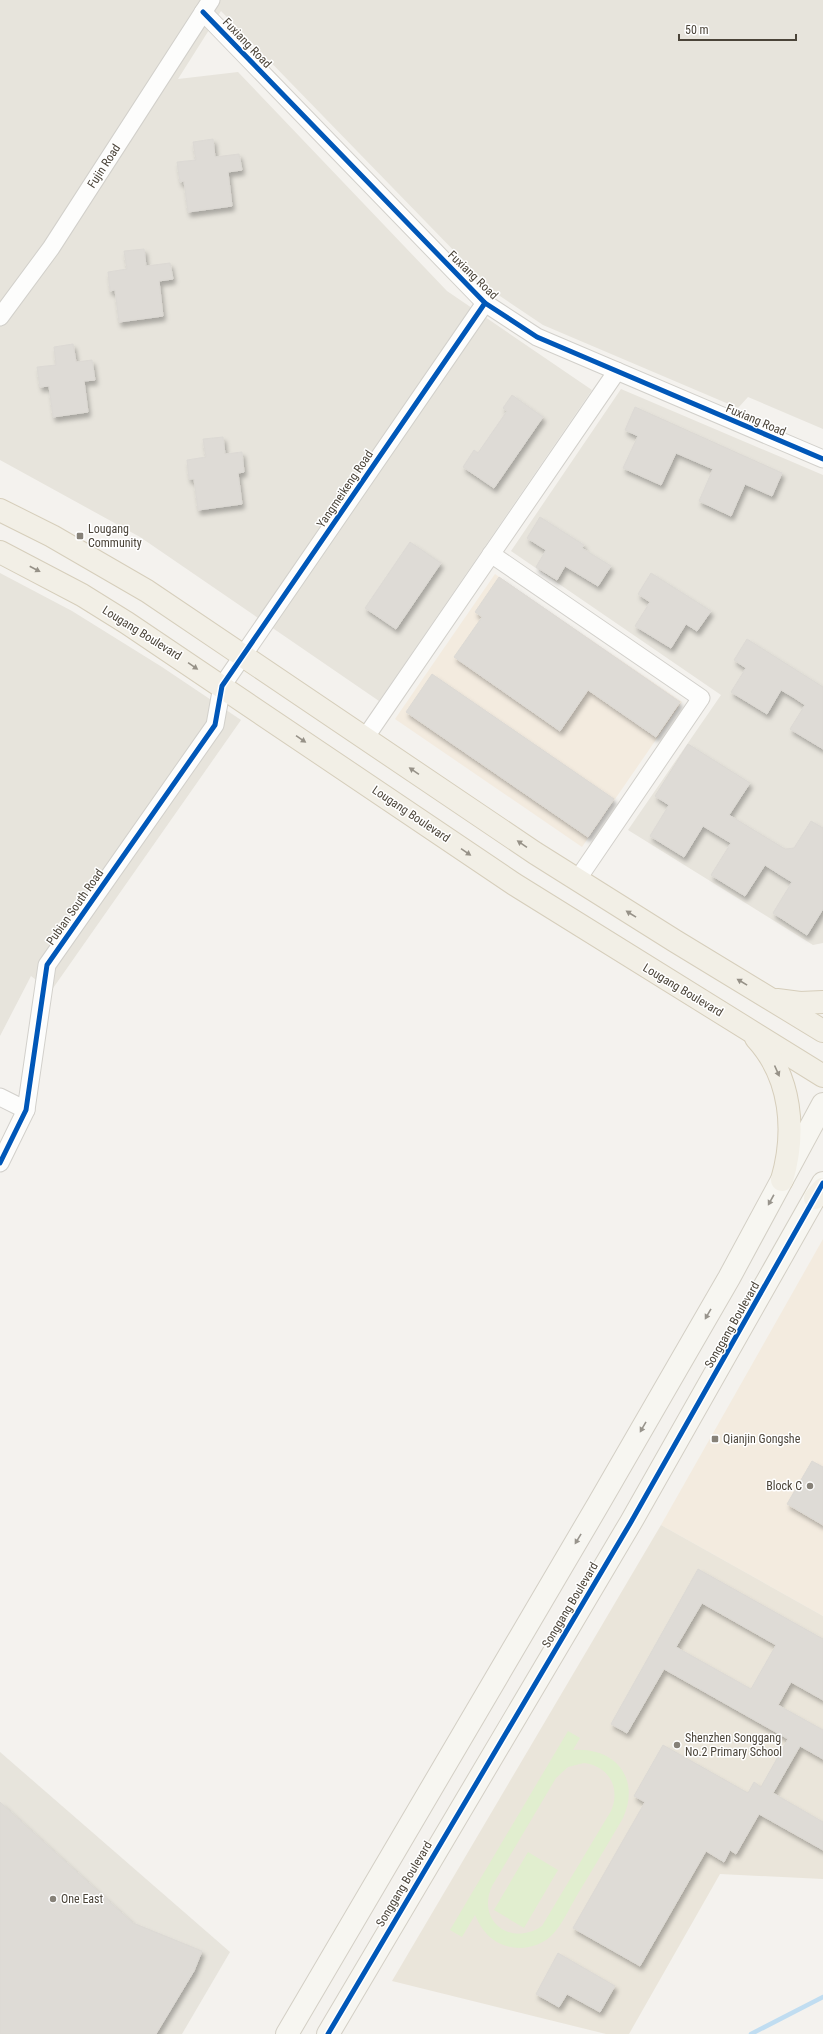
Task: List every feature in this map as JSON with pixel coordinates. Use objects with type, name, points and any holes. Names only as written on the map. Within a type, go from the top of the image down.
[{"type":"main road","points":[[0,510],[52,536],[134,583],[577,880],[823,1031]]},
{"type":"main road","name":"Lougang Boulevard","points":[[0,552],[82,595],[128,623],[514,884],[823,1076]]},
{"type":"main road","points":[[768,998],[800,1003],[823,1002]]},
{"type":"main road","points":[[747,1028],[768,1054],[780,1078],[787,1099],[790,1138],[787,1165],[782,1180]]},
{"type":"main road","points":[[287,2034],[599,1504],[729,1278],[823,1104]]},
{"type":"main road","name":"Songgang Boulevard","points":[[328,2034],[630,1522],[820,1190]]},
{"type":"street","name":"Fuxiang Road","points":[[207,6],[485,303],[537,337],[823,459]]},
{"type":"street","name":"Fujin Road","points":[[0,317],[51,248],[207,6]]},
{"type":"street","name":"Yangmeikeng Road","points":[[222,686],[485,303]]},
{"type":"street","points":[[365,738],[617,371]]},
{"type":"street","points":[[491,554],[701,698],[577,880]]},
{"type":"street","name":"Pubian South Road","points":[[0,1163],[26,1110],[47,965],[215,725],[222,686]]},
{"type":"street","points":[[0,1097],[26,1110]]},
{"type":"shaded area","points":[[0,0],[823,0],[823,429],[748,397],[738,408],[543,325],[494,292],[221,11],[178,79],[238,72],[447,291],[592,390],[379,701],[140,537],[0,460]]},
{"type":"shaded area","points":[[621,389],[823,475],[823,943],[813,945],[628,830],[721,695],[511,551]]},
{"type":"shaded area","points":[[0,573],[72,611],[162,667],[241,720],[51,991],[31,976],[0,1036]]},
{"type":"shaded area","points":[[495,574],[682,702],[582,847],[395,719]]},
{"type":"shaded area","points":[[823,1239],[823,1616],[661,1525]]},
{"type":"shaded area","name":"Shenzhen Songgang No.2 Primary School","points":[[661,1525],[823,1616],[823,1879],[720,1874],[629,2034],[606,2034],[392,1981]]},
{"type":"shaded area","name":"One East","points":[[0,1752],[230,1952],[182,2034],[0,2034]]},
{"type":"green space","points":[[568,1731],[580,1738],[573,1750],[588,1750],[601,1754],[612,1760],[620,1768],[626,1778],[629,1790],[628,1803],[623,1818],[562,1922],[552,1935],[545,1941],[536,1945],[518,1948],[509,1947],[501,1944],[486,1933],[475,1915],[462,1937],[450,1930]],"holes":[[[584,1763],[593,1765],[606,1773],[611,1780],[615,1794],[611,1811],[542,1926],[530,1932],[519,1934],[508,1932],[499,1927],[493,1920],[489,1910],[488,1899],[492,1886],[556,1778],[568,1767]]]},
{"type":"green space","points":[[528,1852],[558,1870],[524,1928],[494,1910]]},
{"type":"building","points":[[213,139],[215,157],[239,154],[242,170],[228,172],[232,206],[188,212],[184,181],[180,182],[177,162],[196,160],[193,142]]},
{"type":"building","points":[[144,249],[146,266],[170,263],[173,279],[159,281],[163,316],[119,322],[115,290],[110,291],[108,272],[127,269],[124,251]]},
{"type":"building","points":[[73,344],[76,362],[92,360],[95,380],[84,381],[88,412],[53,417],[49,386],[40,387],[37,367],[56,365],[54,347]]},
{"type":"building","points":[[512,395],[543,417],[494,488],[463,467],[474,450],[478,453],[507,411],[503,408]]},
{"type":"building","points":[[635,407],[782,473],[772,496],[745,484],[731,516],[699,501],[713,469],[676,453],[661,485],[623,468],[638,436],[625,430]]},
{"type":"building","points":[[223,437],[225,454],[242,452],[244,472],[238,473],[242,504],[198,510],[194,479],[189,479],[187,460],[206,457],[203,439]]},
{"type":"building","points":[[540,517],[584,545],[582,548],[611,566],[598,586],[565,566],[557,580],[536,567],[546,550],[527,538]]},
{"type":"building","points":[[410,542],[441,563],[396,629],[365,608]]},
{"type":"building","points":[[651,573],[711,611],[697,631],[686,624],[671,648],[635,626],[650,602],[638,594]]},
{"type":"building","points":[[499,577],[680,702],[656,737],[588,690],[560,731],[454,657],[482,617],[475,612]]},
{"type":"building","points":[[747,639],[823,687],[823,749],[790,729],[805,705],[793,697],[781,690],[767,714],[731,692],[746,668],[734,660]]},
{"type":"building","points":[[432,674],[614,799],[588,837],[406,712]]},
{"type":"building","points":[[688,744],[750,783],[729,815],[785,849],[794,848],[811,821],[823,828],[823,909],[807,935],[773,913],[792,882],[765,865],[745,896],[711,875],[731,843],[703,826],[684,857],[650,836],[669,805],[655,796]]},
{"type":"building","name":"Block C","points":[[812,1461],[823,1467],[823,1525],[787,1504]]},
{"type":"building","points":[[698,1569],[823,1639],[823,1700],[791,1682],[778,1705],[823,1730],[823,1759],[800,1746],[773,1793],[823,1822],[823,1850],[759,1814],[736,1854],[730,1850],[724,1862],[706,1851],[640,1966],[573,1928],[645,1802],[634,1796],[663,1745],[748,1793],[754,1782],[761,1787],[788,1739],[664,1669],[627,1733],[611,1724]],"holes":[[[702,1603],[776,1645],[751,1689],[676,1647]]]},
{"type":"building","name":"One East","points":[[0,1802],[133,1923],[202,1951],[194,1971],[156,2034],[0,2034]]},
{"type":"building","points":[[558,1953],[615,1986],[600,2012],[567,1994],[559,2007],[536,1994]]},
{"type":"waterway","points":[[751,2034],[823,1997]]},
{"type":"cycle path","points":[[203,12],[485,303],[537,337],[823,459]]},
{"type":"cycle path","points":[[0,1163],[26,1110],[47,965],[215,725],[222,686],[485,303]]},
{"type":"cycle path","points":[[328,2034],[631,1522],[823,1183]]},
{"type":"place","name":"Lougang Community","points":[[80,536]]},
{"type":"place","name":"Qianjin Gongshe","points":[[715,1439]]},
{"type":"place","name":"Block C","points":[[810,1486]]},
{"type":"place","name":"Shenzhen Songgang No.2 Primary School","points":[[677,1745]]},
{"type":"place","name":"One East","points":[[53,1899]]}]
